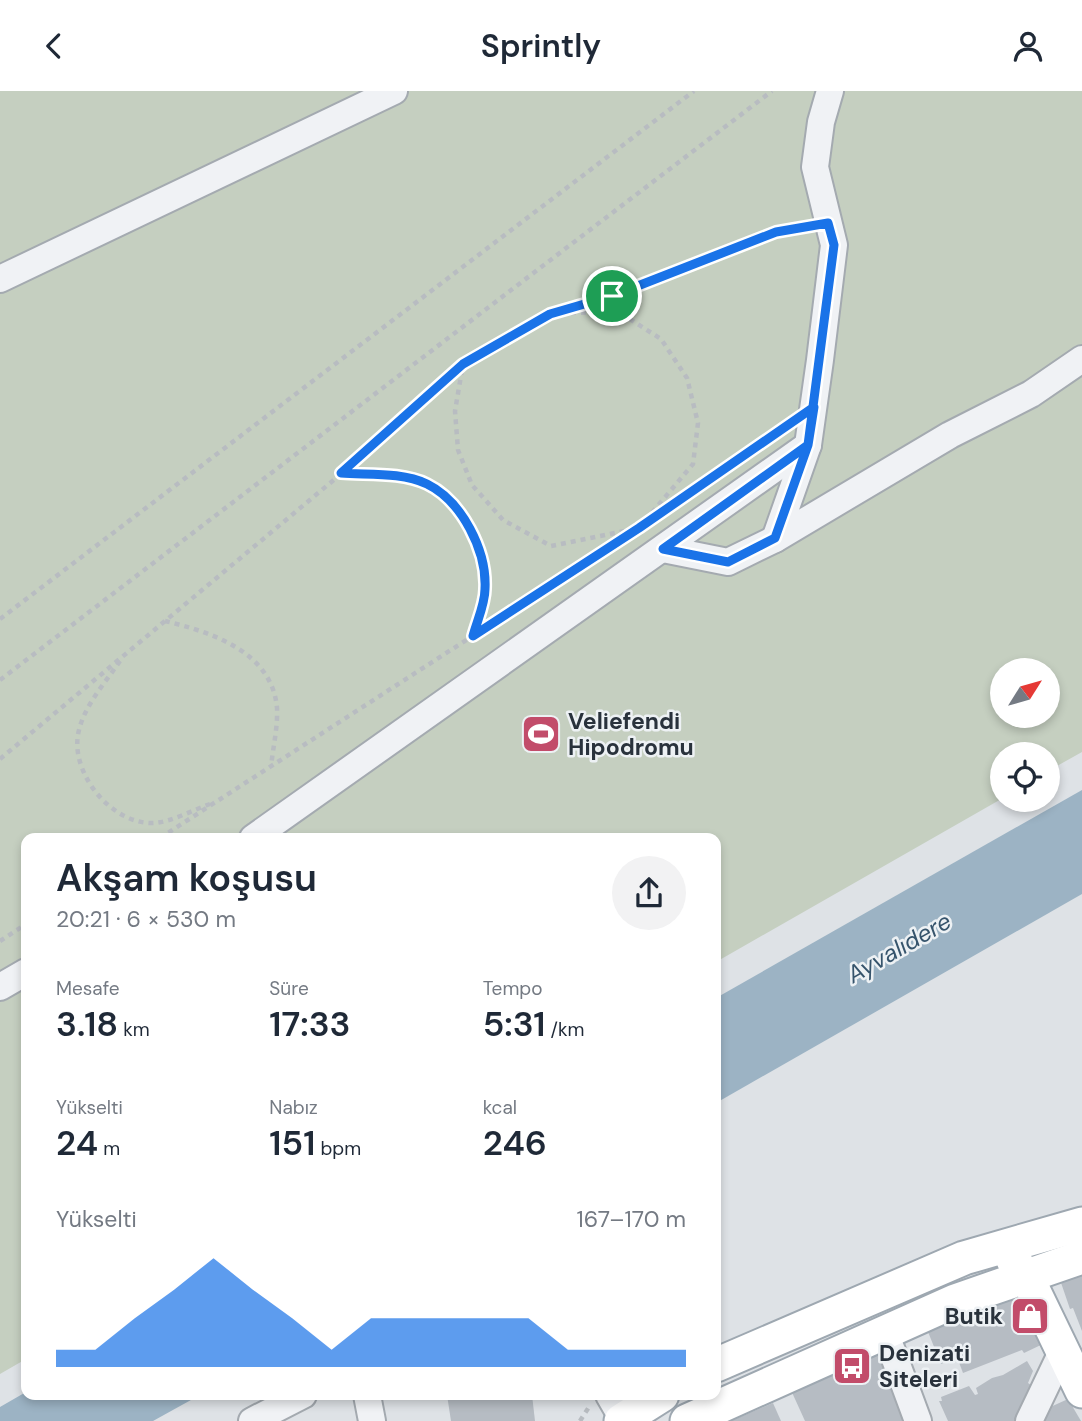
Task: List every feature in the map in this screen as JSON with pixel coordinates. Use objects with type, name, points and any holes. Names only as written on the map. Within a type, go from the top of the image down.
[{"type":"main road","points":[[721,1362],[964,1258],[1082,1224]]},
{"type":"main road","points":[[1003,1247],[1027,1277],[1082,1391]]},
{"type":"main road","points":[[687,1421],[954,1301],[1082,1257]]},
{"type":"main road","points":[[619,1414],[651,1400]]},
{"type":"street","points":[[0,279],[394,91]]},
{"type":"street","points":[[775,538],[808,445],[834,245],[815,167],[821,122],[830,91]]},
{"type":"street","points":[[663,549],[728,562],[775,538],[950,435],[1031,394],[1082,359]]},
{"type":"street","points":[[260,833],[808,445]]},
{"type":"street","points":[[0,987],[21,975]]},
{"type":"street","points":[[885,1332],[918,1421]]},
{"type":"street","points":[[1029,1421],[1062,1352]]},
{"type":"street","points":[[252,1421],[293,1400]]},
{"type":"street","points":[[368,1400],[372,1421]]},
{"type":"path","points":[[0,619],[694,91]]},
{"type":"path","points":[[0,680],[772,91]]},
{"type":"path","points":[[0,759],[341,473],[463,364],[550,314],[612,296],[776,232],[828,223]]},
{"type":"path","points":[[463,364],[455,411],[458,450],[472,485],[503,520],[551,546],[639,528],[694,464],[698,423],[687,378],[661,339],[625,316],[596,312],[550,314]]},
{"type":"path","points":[[168,833],[639,528],[814,407]]},
{"type":"path","points":[[341,473],[397,476],[427,484],[453,503],[470,529],[484,564],[485,590],[473,636]]},
{"type":"path","points":[[165,621],[204,631],[227,641],[244,653],[261,671],[271,686],[277,705],[270,768]]},
{"type":"path","points":[[125,655],[87,710],[78,732],[77,753],[87,779],[105,803],[131,820],[155,823],[218,801]]},
{"type":"path","points":[[0,941],[21,927]]},
{"type":"green space","name":"Veliefendi Hipodromu","points":[[0,91],[1082,91],[1082,752],[1060,764],[1060,742],[990,742],[990,805],[721,959],[721,833],[21,833],[21,1362],[0,1374]]},
{"type":"water","name":"Ayvalıdere","points":[[1082,790],[1082,894],[721,1100],[721,995],[1043,812],[1060,812],[1060,803]]},
{"type":"water","points":[[21,1395],[21,1400],[191,1400],[153,1421],[0,1421],[0,1407]]},
{"type":"building","points":[[1082,1259],[1082,1331],[1073,1308],[1070,1309],[1058,1274]]},
{"type":"building","points":[[1022,1287],[1045,1343],[1024,1353],[1022,1350],[963,1373],[957,1357],[941,1364],[924,1322]]},
{"type":"building","points":[[881,1346],[912,1421],[805,1421],[790,1388]]},
{"type":"building","points":[[1027,1361],[1033,1371],[1028,1383],[1031,1385],[1014,1421],[948,1421],[939,1401],[942,1401],[941,1397],[969,1386],[975,1395],[978,1394],[976,1388]]},
{"type":"building","points":[[1068,1399],[1081,1421],[1042,1421],[1046,1409]]},
{"type":"building","points":[[448,1400],[533,1400],[535,1421],[451,1421]]},
{"type":"building","points":[[773,1403],[781,1421],[731,1421]]},
{"type":"place","name":"Veliefendi Hipodromu","points":[[541,734]]},
{"type":"place","name":"Butik","points":[[1030,1316]]},
{"type":"place","name":"Denizati Siteleri","points":[[852,1366]]},
{"type":"route","points":[[612,296],[550,314],[463,364],[341,473],[397,476],[427,484],[453,503],[470,529],[484,564],[485,590],[473,636],[639,528],[814,407],[808,445],[663,549],[728,562],[775,538],[808,445],[814,407],[834,245],[828,223],[776,232],[612,296]]}]
